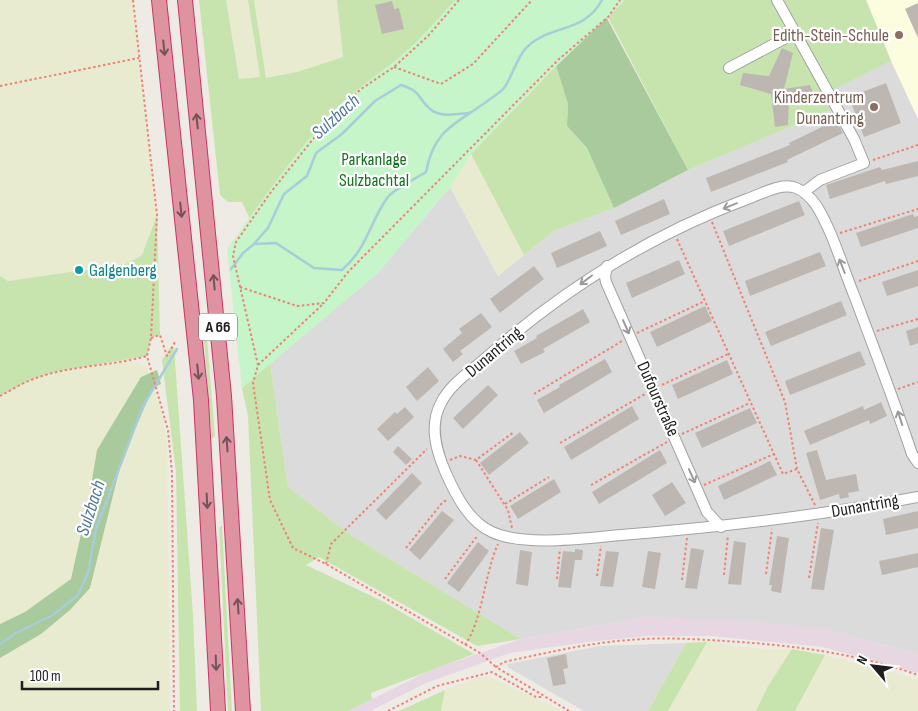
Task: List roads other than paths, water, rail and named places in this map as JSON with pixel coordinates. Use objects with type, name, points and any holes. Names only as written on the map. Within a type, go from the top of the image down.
[{"type":"highway","name":"A 66","points":[[159,0],[200,400],[218,711]]},
{"type":"highway","name":"A 66","points":[[184,0],[224,387],[243,711]]},
{"type":"street","points":[[777,0],[854,138],[864,163],[820,180],[804,192],[816,205],[830,236],[891,391],[912,454],[918,463]]},
{"type":"street","points":[[729,68],[795,33]]},
{"type":"street","name":"Dunantring","points":[[804,192],[792,187],[777,188],[673,230],[607,266],[507,339],[453,386],[440,404],[436,415],[435,444],[442,464],[466,510],[483,528],[501,536],[516,539],[561,540],[725,527],[872,506],[918,497]]},
{"type":"street","name":"Dufourstraße","points":[[607,266],[606,282],[697,488],[708,512],[725,527]]},
{"type":"waterway","name":"Sulzbach","points":[[231,269],[243,253],[254,244],[276,243],[314,268],[342,270],[363,244],[387,198],[400,187],[426,172],[434,147],[440,137],[455,123],[502,90],[520,56],[527,47],[546,35],[576,24],[586,18],[595,11],[602,0]]},
{"type":"waterway","name":"Sulzbach","points":[[254,244],[268,228],[284,194],[307,176],[316,153],[342,134],[375,101],[401,85],[413,90],[434,112],[449,115],[469,113]]},
{"type":"waterway","name":"Sulzbach","points":[[0,644],[16,633],[53,615],[78,595],[88,573],[96,529],[143,406],[177,349]]},
{"type":"place","name":"Edith-Stein-Schule","points":[[899,35]]},
{"type":"place","name":"Kinderzentrum Dunantring","points":[[874,107]]},
{"type":"place","name":"Galgenberg","points":[[79,270]]},
{"type":"park label","name":"Parkanlage Sulzbachtal","points":[[374,169]]}]
